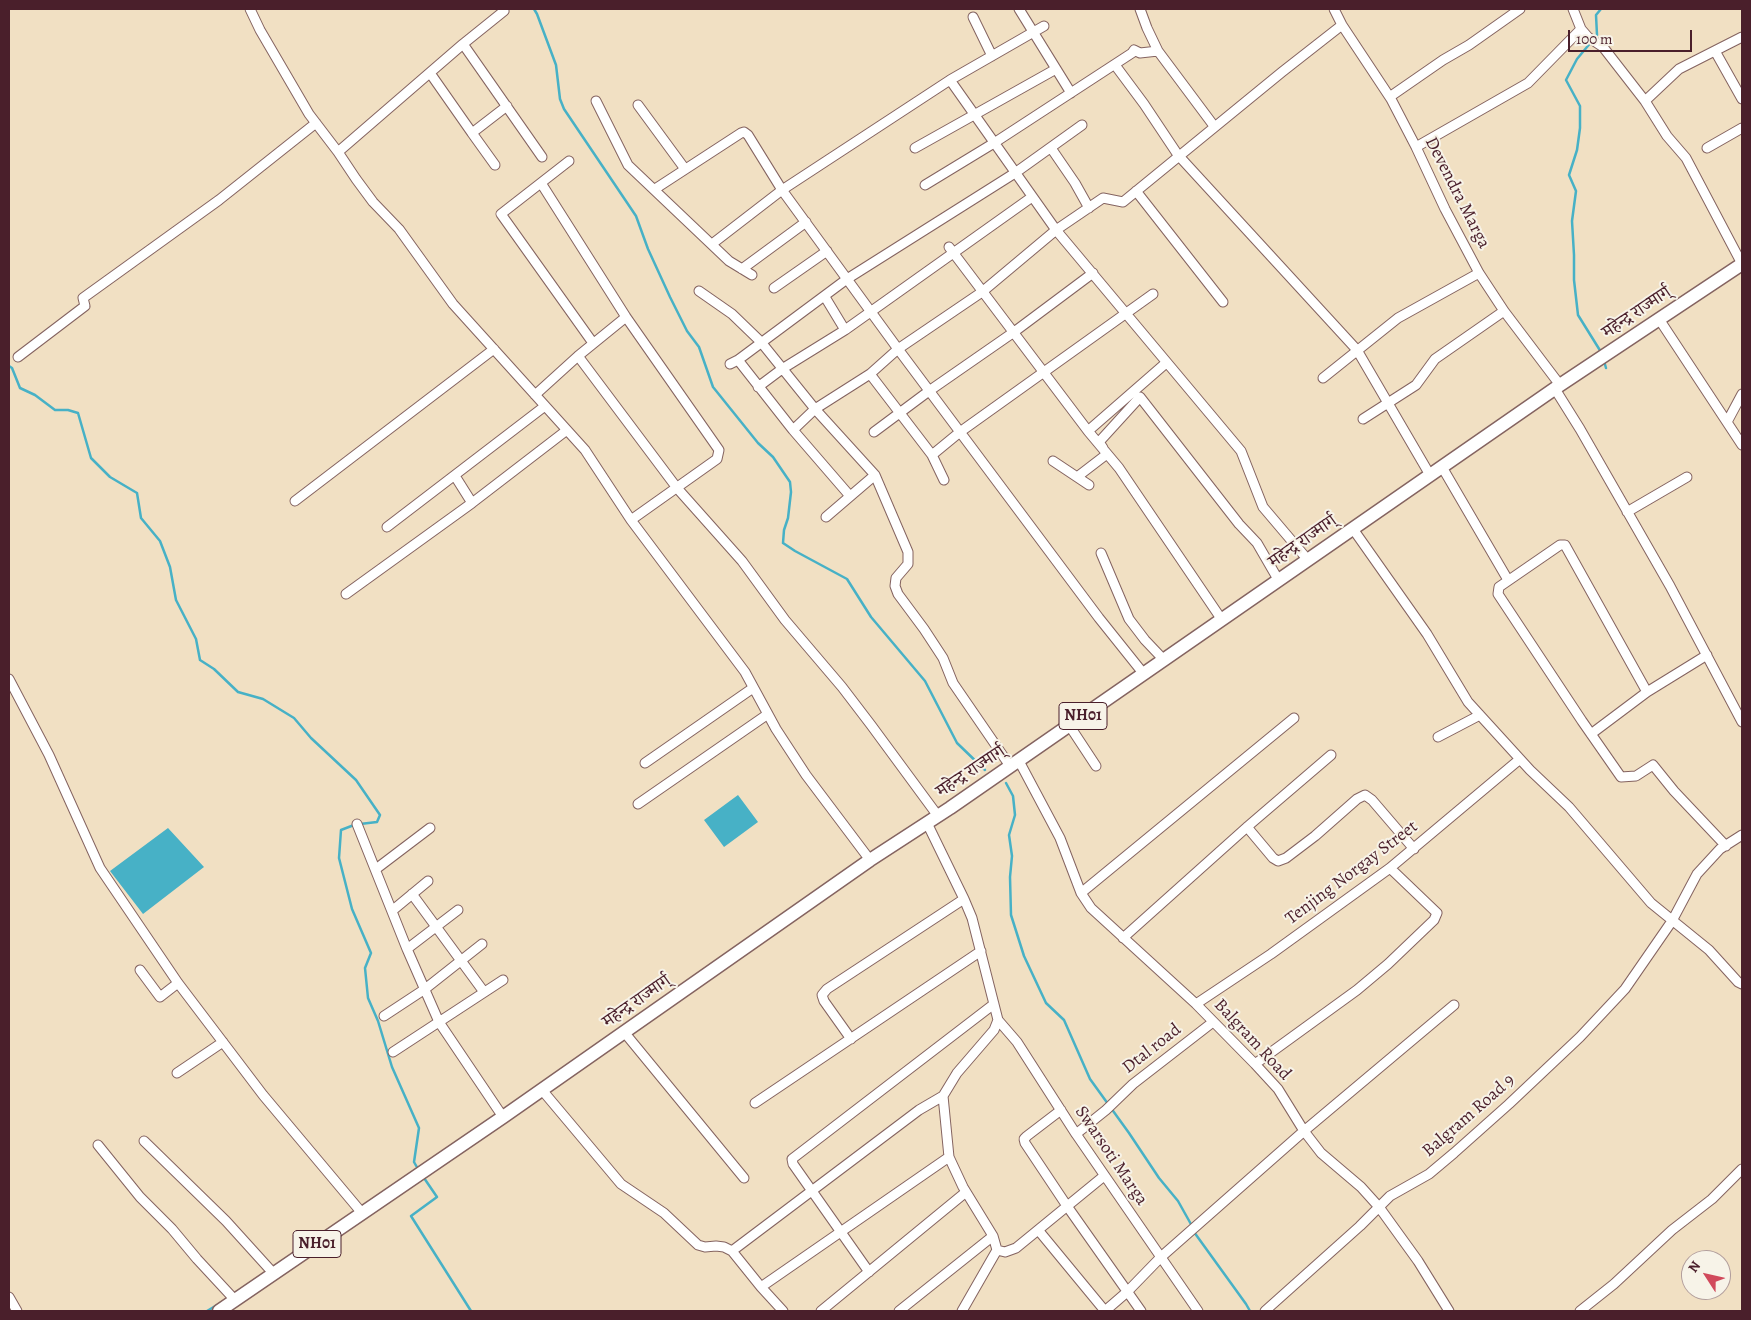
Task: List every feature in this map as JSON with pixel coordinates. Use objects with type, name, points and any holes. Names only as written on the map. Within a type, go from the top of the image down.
[{"type":"highway","name":"महेन्द्र राज्मार्ग्","points":[[219,1311],[503,1117],[870,860],[1014,764],[1557,387],[1742,264]]},
{"type":"street","points":[[250,9],[260,30],[309,114],[356,179],[373,202],[399,229],[453,304],[585,450],[632,520],[745,672],[768,714],[806,775],[870,860]]},
{"type":"street","points":[[338,152],[504,10],[502,9]]},
{"type":"street","points":[[1019,9],[1071,93]]},
{"type":"street","points":[[1140,9],[1146,28],[1158,51],[1214,126]]},
{"type":"street","name":"Devendra Marga","points":[[1334,9],[1342,25],[1391,99],[1445,209],[1480,273],[1557,387],[1708,655],[1742,722]]},
{"type":"street","points":[[1391,99],[1392,96],[1436,65],[1520,9]]},
{"type":"street","points":[[1573,9],[1581,29],[1588,37],[1599,44],[1645,101],[1667,136],[1686,158],[1742,264]]},
{"type":"street","points":[[973,17],[992,56]]},
{"type":"street","points":[[793,430],[816,409],[870,374],[898,349],[982,292],[1056,230],[1103,198],[1123,202],[1178,155],[1342,25]]},
{"type":"street","points":[[712,244],[782,190],[950,80],[1044,26]]},
{"type":"street","points":[[1416,147],[1528,83],[1581,29]]},
{"type":"street","points":[[1645,101],[1679,69],[1742,37]]},
{"type":"street","points":[[463,44],[542,157]]},
{"type":"street","points":[[925,186],[1071,93],[1134,50],[1140,53],[1158,51]]},
{"type":"street","points":[[1715,51],[1742,98]]},
{"type":"street","points":[[1115,64],[1178,155],[1357,350],[1430,475]]},
{"type":"street","points":[[915,148],[1056,69]]},
{"type":"street","points":[[430,73],[495,165]]},
{"type":"street","points":[[950,80],[1056,230],[1240,451],[1263,507],[1308,560]]},
{"type":"street","points":[[596,101],[628,165],[729,261],[752,275]]},
{"type":"street","points":[[638,105],[685,169]]},
{"type":"street","points":[[472,133],[507,106]]},
{"type":"street","points":[[18,357],[85,306],[83,298],[219,200],[316,123]]},
{"type":"street","points":[[850,496],[758,387],[734,362],[847,279],[1015,173],[1082,125]]},
{"type":"street","points":[[1707,148],[1742,128]]},
{"type":"street","points":[[655,189],[741,133],[744,132],[748,135],[782,190],[898,349],[1099,618],[1143,673]]},
{"type":"street","points":[[1050,148],[1076,184],[1089,208]]},
{"type":"street","points":[[569,161],[501,214],[593,343]]},
{"type":"street","points":[[541,183],[626,317],[719,450],[717,459],[632,520]]},
{"type":"street","points":[[1136,191],[1223,302]]},
{"type":"street","points":[[758,387],[782,369],[845,330],[951,250],[1032,197]]},
{"type":"street","points":[[742,269],[806,222]]},
{"type":"street","points":[[951,250],[1088,431],[1119,468]]},
{"type":"street","points":[[774,288],[827,251]]},
{"type":"street","points":[[874,432],[1093,273]]},
{"type":"street","points":[[1322,378],[1398,318],[1480,273]]},
{"type":"street","name":"Balgram Road","points":[[699,291],[732,314],[761,342],[816,409],[875,475],[908,552],[908,564],[896,578],[895,586],[898,594],[943,658],[952,683],[1014,764],[1060,838],[1081,893],[1091,908],[1196,1004],[1278,1088],[1304,1131],[1321,1153],[1360,1187],[1379,1207],[1418,1261],[1449,1311]]},
{"type":"street","points":[[932,455],[960,432],[1153,294]]},
{"type":"street","points":[[825,297],[845,330]]},
{"type":"street","points":[[1362,419],[1416,385],[1434,359],[1504,310]]},
{"type":"street","points":[[535,395],[593,343],[626,317]]},
{"type":"street","points":[[1659,319],[1742,445]]},
{"type":"street","points":[[295,501],[494,349]]},
{"type":"street","points":[[578,356],[678,488],[742,561],[785,620],[859,710],[938,816]]},
{"type":"street","points":[[1088,431],[1166,363]]},
{"type":"street","points":[[870,374],[932,455],[944,480]]},
{"type":"street","points":[[1727,422],[1742,394]]},
{"type":"street","points":[[1222,620],[1119,468],[1099,442],[1140,396],[1239,524],[1257,543],[1279,581]]},
{"type":"street","points":[[387,527],[545,406]]},
{"type":"street","points":[[346,594],[472,503],[567,430]]},
{"type":"street","points":[[1077,477],[1107,454]]},
{"type":"street","points":[[1053,461],[1089,485]]},
{"type":"street","points":[[1442,467],[1508,580]]},
{"type":"street","points":[[826,517],[875,475]]},
{"type":"street","points":[[455,476],[472,503]]},
{"type":"street","points":[[1627,512],[1687,477]]},
{"type":"street","points":[[1353,529],[1427,634],[1468,702],[1520,759],[1569,807],[1651,903],[1709,950],[1742,984]]},
{"type":"street","points":[[1647,692],[1567,547],[1563,544],[1499,587],[1498,594],[1621,777],[1636,776],[1653,765],[1674,791],[1726,846]]},
{"type":"street","points":[[1101,553],[1129,619],[1164,660]]},
{"type":"street","points":[[1591,734],[1647,692],[1708,655]]},
{"type":"street","points":[[9,679],[49,755],[100,868],[139,933],[263,1094],[362,1213]]},
{"type":"street","points":[[645,764],[753,688]]},
{"type":"street","points":[[638,804],[768,714]]},
{"type":"street","points":[[1438,737],[1480,716]]},
{"type":"street","points":[[1081,893],[1294,718]]},
{"type":"street","points":[[1069,725],[1096,766]]},
{"type":"street","points":[[1123,938],[1331,755]]},
{"type":"street","name":"Tenjing Norgay Street","points":[[1196,1004],[1271,954],[1390,868],[1520,759]]},
{"type":"street","points":[[1247,827],[1273,858],[1278,861],[1286,858],[1315,836],[1357,799],[1365,795],[1372,800],[1414,849]]},
{"type":"street","points":[[732,1251],[919,1110],[943,1096],[957,1073],[994,1030],[998,1020],[972,918],[927,823]]},
{"type":"street","points":[[357,824],[407,949],[440,1022],[503,1117]]},
{"type":"street","points":[[376,869],[430,828]]},
{"type":"street","name":"Balgram Road 9","points":[[1265,1311],[1390,1196],[1429,1174],[1509,1104],[1580,1036],[1625,989],[1672,921],[1697,874],[1720,849],[1742,835]]},
{"type":"street","points":[[1255,1064],[1357,990],[1388,964],[1434,920],[1438,913],[1390,868]]},
{"type":"street","points":[[393,910],[428,881]]},
{"type":"street","points":[[412,894],[484,992]]},
{"type":"street","points":[[851,1039],[824,1000],[822,994],[964,899]]},
{"type":"street","points":[[407,949],[458,910]]},
{"type":"street","points":[[384,1016],[425,989],[482,944]]},
{"type":"street","points":[[755,1104],[981,951]]},
{"type":"street","points":[[140,970],[160,997],[178,983]]},
{"type":"street","points":[[392,1052],[503,980]]},
{"type":"street","points":[[869,1272],[793,1164],[792,1159],[994,1004]]},
{"type":"street","points":[[1039,1231],[1105,1311],[1127,1292],[1161,1257],[1304,1131],[1454,1005]]},
{"type":"street","name":"Swarsoti Marga","points":[[998,1020],[1017,1042],[1104,1176],[1198,1311]]},
{"type":"street","name":"Dtal road","points":[[1076,1134],[1133,1084],[1214,1022]]},
{"type":"street","points":[[624,1032],[744,1178]]},
{"type":"street","points":[[177,1073],[223,1042]]},
{"type":"street","points":[[542,1090],[621,1184],[664,1213],[698,1245],[724,1247],[732,1251],[761,1288],[783,1311]]},
{"type":"street","points":[[943,1096],[949,1158],[966,1192],[993,1236],[996,1250],[962,1311]]},
{"type":"street","points":[[1061,1110],[1024,1139],[1025,1143],[1066,1206],[1141,1311]]},
{"type":"street","points":[[144,1142],[226,1220],[274,1274]]},
{"type":"street","points":[[98,1145],[140,1197],[172,1228],[197,1259],[235,1300]]},
{"type":"street","points":[[761,1288],[949,1158]]},
{"type":"street","points":[[1580,1311],[1614,1284],[1672,1230],[1712,1199],[1742,1169]]},
{"type":"street","points":[[996,1250],[1005,1252],[1016,1248],[1104,1176]]},
{"type":"street","points":[[821,1311],[966,1192]]},
{"type":"street","points":[[899,1311],[993,1236]]},
{"type":"street","points":[[9,1298],[17,1311]]},
{"type":"water","points":[[738,795],[758,822],[724,847],[704,820]]},
{"type":"water","points":[[168,828],[204,867],[143,914],[110,871]]},
{"type":"waterway","points":[[534,9],[556,65],[560,99],[564,109],[636,216],[648,249],[670,297],[687,331],[699,347],[713,387],[758,443],[773,457],[790,482],[791,492],[783,543],[847,579],[871,617],[925,681],[957,743],[985,770]]},
{"type":"waterway","points":[[1601,9],[1596,15],[1597,35],[1577,59],[1566,80],[1580,106],[1577,150],[1569,175],[1576,191],[1572,221],[1574,280],[1578,315],[1601,352]]},
{"type":"waterway","points":[[1604,361],[1606,368]]},
{"type":"waterway","points":[[9,366],[12,368],[20,388],[35,395],[55,410],[68,410],[78,413],[91,458],[110,477],[137,493],[141,518],[160,541],[170,567],[176,600],[196,639],[200,660],[214,669],[238,692],[263,699],[294,718],[311,738],[356,780],[380,815],[377,822],[360,824]]},
{"type":"waterway","points":[[1006,783],[1013,796],[1015,815],[1009,835],[1012,856],[1010,877],[1011,915],[1024,956],[1046,1003],[1064,1020],[1090,1079],[1159,1178],[1178,1201],[1192,1226]]},
{"type":"waterway","points":[[354,825],[341,830],[339,858],[352,909],[371,953],[365,968],[368,998],[378,1021],[392,1067],[419,1128],[414,1162],[418,1169]]},
{"type":"waterway","points":[[422,1175],[437,1197],[411,1216],[471,1311]]},
{"type":"waterway","points":[[1194,1232],[1250,1311]]},
{"type":"waterway","points":[[207,1311],[217,1305]]}]
